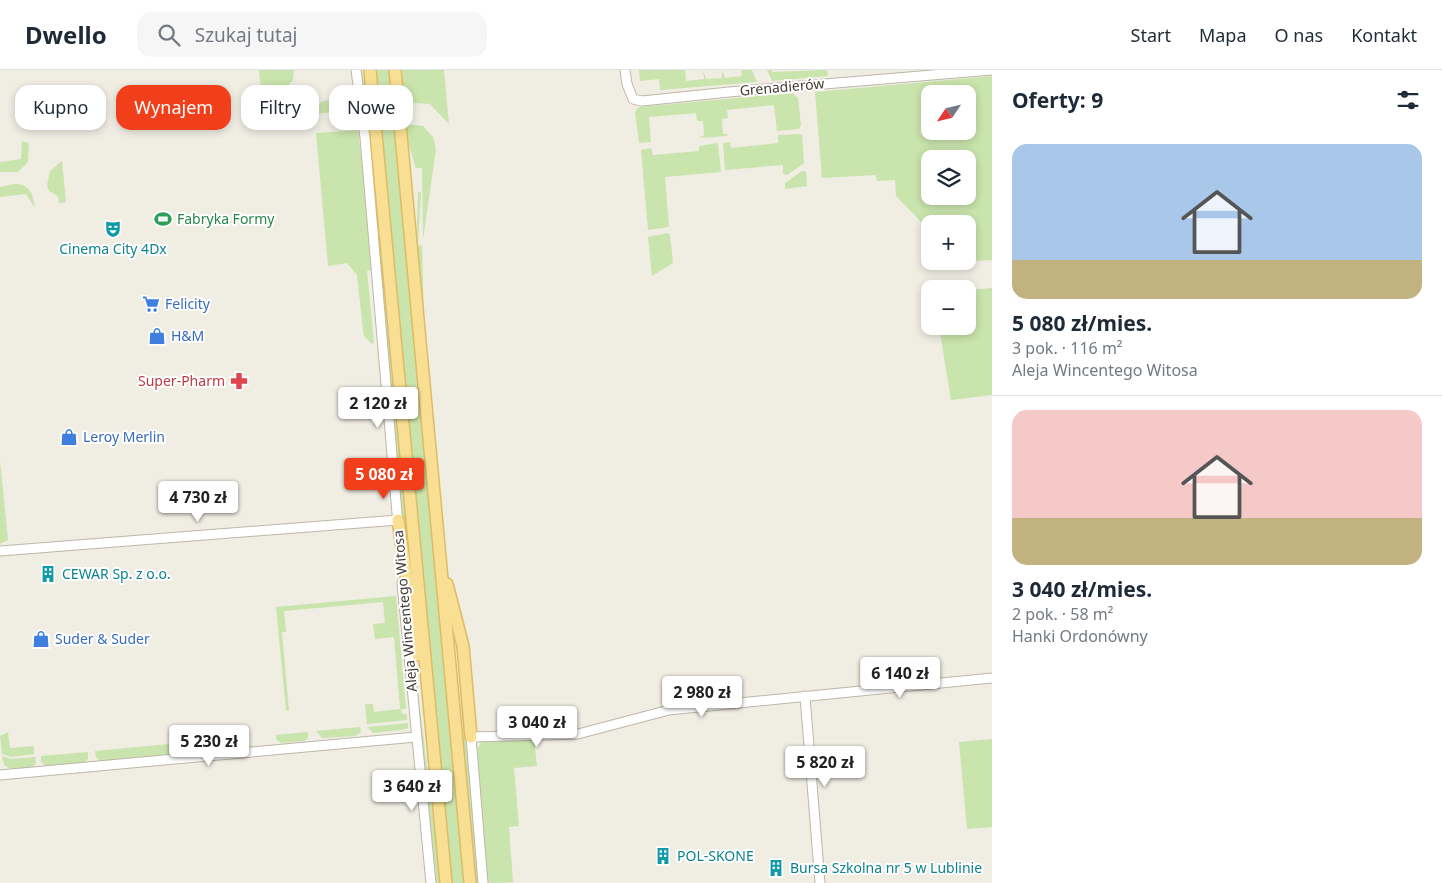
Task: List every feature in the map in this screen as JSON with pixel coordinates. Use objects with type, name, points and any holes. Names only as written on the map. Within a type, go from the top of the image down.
[{"type":"main road","name":"Aleja Wincentego Witosa","points":[[370,70],[374,103],[371,138],[446,883]]},
{"type":"main road","points":[[394,70],[470,883]]},
{"type":"main road","points":[[426,329],[426,402]]},
{"type":"main road","points":[[398,520],[416,648],[428,696]]},
{"type":"main road","points":[[440,559],[462,639],[471,737]]},
{"type":"street","name":"Aleja Wincentego Witosa","points":[[356,70],[361,105],[371,138],[398,520],[416,737],[431,883]]},
{"type":"street","name":"Grenadierów","points":[[625,70],[627,84],[633,100],[642,101],[992,70]]},
{"type":"street","points":[[0,551],[398,520]]},
{"type":"street","points":[[484,883],[471,737],[578,734],[669,710],[992,678]]},
{"type":"street","points":[[805,696],[820,883]]},
{"type":"street","points":[[0,771],[0,775],[416,737]]},
{"type":"green space","points":[[259,70],[294,70],[293,80],[289,85],[261,85]]},
{"type":"green space","points":[[358,70],[362,70],[364,85],[359,85]]},
{"type":"green space","points":[[376,70],[389,70],[390,85],[377,85]]},
{"type":"green space","points":[[402,70],[444,70],[449,124],[430,104],[413,103],[413,85],[403,85]]},
{"type":"green space","points":[[639,70],[685,70],[686,81],[704,79],[703,70],[706,79],[722,78],[722,70],[725,78],[742,76],[741,70],[752,70],[757,82],[660,90],[659,79],[640,81]]},
{"type":"green space","points":[[767,70],[772,70],[772,72],[827,70],[828,76],[772,81]]},
{"type":"green space","points":[[992,76],[992,260],[976,261],[976,215],[921,215],[921,222],[896,196],[895,180],[877,181],[876,175],[822,178],[815,92]]},
{"type":"green space","points":[[792,93],[798,98],[801,125],[799,129],[777,131],[774,105],[727,110],[728,118],[722,119],[723,134],[729,134],[726,136],[699,138],[704,135],[703,121],[697,121],[696,113],[649,117],[651,142],[639,143],[635,112],[639,107]]},
{"type":"green space","points":[[329,100],[329,113],[319,113],[319,105],[321,102]]},
{"type":"green space","points":[[413,125],[423,126],[433,137],[436,149],[423,240],[422,168],[416,168],[406,130],[413,130]]},
{"type":"green space","points":[[358,130],[371,244],[371,270],[367,271],[374,342],[372,344],[364,336],[357,275],[347,263],[328,266],[316,133]]},
{"type":"green space","points":[[364,130],[371,130],[376,168],[418,632],[406,561]]},
{"type":"green space","points":[[381,130],[394,130],[456,781],[465,883],[451,883]]},
{"type":"green space","points":[[778,135],[802,135],[804,163],[787,175],[783,174],[783,165],[725,170],[723,143],[730,142],[731,148],[778,143]]},
{"type":"green space","points":[[22,141],[29,143],[28,162],[18,172],[0,172],[0,162],[21,159]]},
{"type":"green space","points":[[718,143],[721,172],[665,177],[669,227],[648,230],[641,150],[651,148],[653,155],[699,151],[699,146]]},
{"type":"green space","points":[[62,161],[66,202],[59,203],[58,196],[49,191],[47,185],[50,171]]},
{"type":"green space","points":[[802,171],[806,172],[807,186],[785,189],[785,183]]},
{"type":"green space","points":[[14,184],[24,186],[30,191],[35,208],[26,194],[0,197],[0,187]]},
{"type":"green space","points":[[418,192],[421,192],[418,245],[422,246],[424,322],[416,249]]},
{"type":"green space","points":[[668,233],[670,235],[673,263],[652,276],[648,237]]},
{"type":"green space","points":[[992,288],[992,395],[951,400],[940,335],[976,335],[976,289]]},
{"type":"green space","points":[[0,460],[8,540],[0,544]]},
{"type":"green space","points":[[396,596],[406,709],[401,709],[402,714],[407,714],[407,720],[367,724],[365,704],[373,704],[374,712],[400,709],[394,637],[375,639],[373,624],[385,623],[383,602],[284,611],[286,632],[282,632],[289,710],[286,711],[276,607]]},
{"type":"green space","points":[[411,633],[441,883],[435,883]]},
{"type":"green space","points":[[457,647],[460,647],[480,883],[476,883],[463,756],[463,728]]},
{"type":"green space","points":[[408,723],[408,728],[402,730],[373,733],[367,727]]},
{"type":"green space","points":[[360,727],[361,732],[355,736],[322,738],[316,731]]},
{"type":"green space","points":[[8,732],[10,748],[34,746],[34,754],[11,757],[2,754],[0,736]]},
{"type":"green space","points":[[308,732],[308,738],[304,741],[281,743],[276,739],[276,735]]},
{"type":"green space","points":[[242,738],[242,744],[236,749],[215,749],[210,741]]},
{"type":"green space","points":[[534,739],[537,766],[514,768],[519,826],[509,827],[513,882],[490,883],[487,881],[476,752],[481,742]]},
{"type":"green space","points":[[992,739],[992,827],[967,829],[959,742]]},
{"type":"green space","points":[[180,743],[178,750],[169,754],[100,761],[96,757],[95,751]]},
{"type":"green space","points":[[88,752],[88,759],[85,762],[46,766],[41,762],[41,756]]},
{"type":"green space","points":[[2,756],[11,759],[35,757],[36,763],[32,768],[11,769],[4,765]]},
{"type":"place","name":"Fabryka Formy","points":[[163,219]]},
{"type":"place","name":"Cinema City 4Dx","points":[[113,229]]},
{"type":"place","name":"Felicity","points":[[151,304]]},
{"type":"place","name":"H&M","points":[[157,336]]},
{"type":"place","name":"Super-Pharm","points":[[239,381]]},
{"type":"place","name":"Leroy Merlin","points":[[69,437]]},
{"type":"place","name":"CEWAR Sp. z o.o.","points":[[48,574]]},
{"type":"place","name":"Suder & Suder","points":[[41,639]]},
{"type":"place","name":"POL-SKONE","points":[[663,856]]},
{"type":"place","name":"Bursa Szkolna nr 5 w Lublinie","points":[[776,868]]}]
